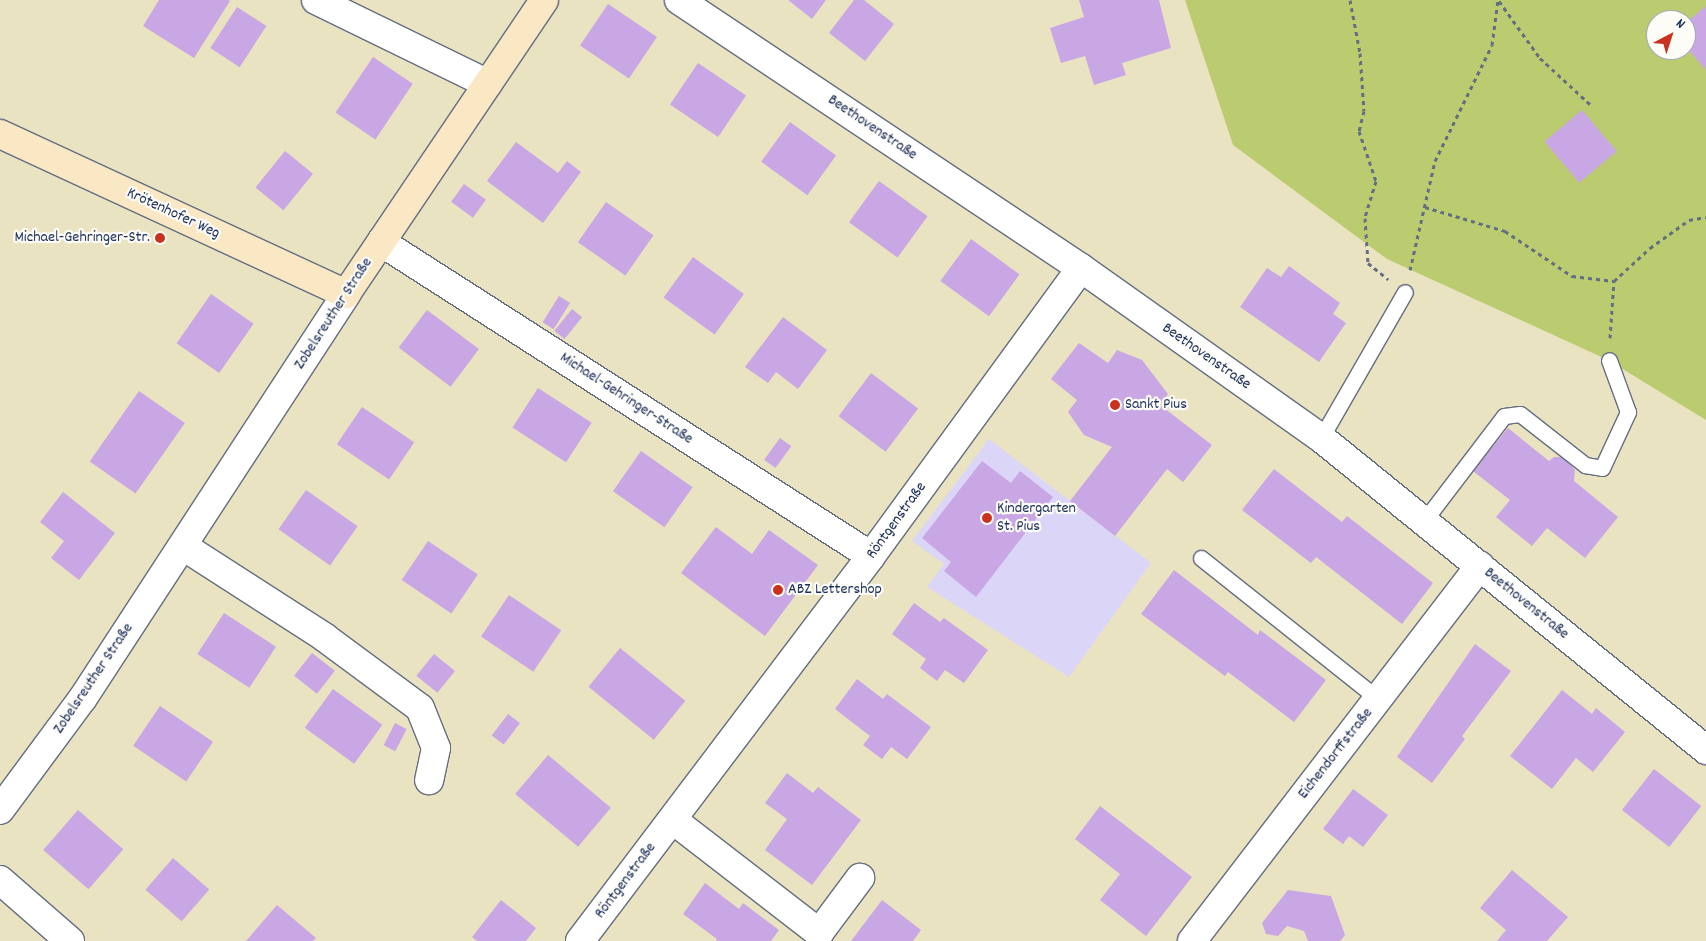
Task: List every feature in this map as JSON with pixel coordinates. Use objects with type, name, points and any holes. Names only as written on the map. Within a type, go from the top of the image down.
[{"type":"street","points":[[316,0],[488,84]]},
{"type":"street","name":"Zobelsreuther Straße","points":[[0,810],[83,698],[346,294],[544,0]]},
{"type":"street","name":"Beethovenstraße","points":[[679,0],[1081,268],[1321,438],[1706,750]]},
{"type":"street","name":"Krötenhofer Weg","points":[[0,134],[346,294]]},
{"type":"street","name":"Michael-Gehringer-Straße","points":[[381,242],[871,556]]},
{"type":"street","name":"Röntgenstraße","points":[[580,941],[871,556],[1081,268]]},
{"type":"street","points":[[183,546],[324,637],[420,708],[436,748],[430,780]]},
{"type":"street","name":"Eichendorffstraße","points":[[1192,941],[1480,566]]},
{"type":"street","points":[[672,820],[816,937],[860,878]]},
{"type":"street","points":[[0,880],[70,941]]},
{"type":"lane","points":[[1321,438],[1405,292]]},
{"type":"lane","points":[[1424,521],[1504,416],[1520,414],[1585,465],[1602,468],[1628,412],[1608,360]]},
{"type":"lane","points":[[1201,558],[1378,699]]},
{"type":"path","points":[[1350,0],[1360,53],[1364,111],[1359,131],[1376,182],[1365,218],[1368,263]]},
{"type":"path","points":[[1405,292],[1435,161],[1492,45],[1498,0],[1540,58],[1591,105]]},
{"type":"path","points":[[1425,207],[1505,231],[1572,276],[1614,281]]},
{"type":"path","points":[[1608,360],[1614,281],[1650,248],[1689,220],[1706,217]]},
{"type":"shaded area","points":[[989,439],[1151,563],[1069,677],[927,587],[944,564],[912,541]]},
{"type":"green space","points":[[1185,0],[1706,0],[1706,420],[1608,360],[1387,259],[1233,145]]},
{"type":"building","points":[[159,0],[230,1],[194,58],[143,26]]},
{"type":"building","points":[[788,0],[826,0],[812,19]]},
{"type":"building","points":[[854,0],[864,0],[894,24],[865,61],[829,33]]},
{"type":"building","points":[[1079,0],[1159,0],[1171,48],[1122,63],[1126,75],[1094,85],[1085,56],[1061,63],[1050,28],[1084,17]]},
{"type":"building","points":[[608,4],[657,37],[629,78],[580,45]]},
{"type":"building","points":[[1706,6],[1706,70],[1696,58],[1696,14]]},
{"type":"building","points":[[237,7],[266,26],[240,67],[210,48]]},
{"type":"building","points":[[373,57],[413,84],[375,139],[336,113]]},
{"type":"building","points":[[698,63],[746,95],[718,137],[670,104]]},
{"type":"building","points":[[1582,110],[1617,151],[1579,183],[1544,141]]},
{"type":"building","points":[[790,122],[836,156],[807,195],[761,162]]},
{"type":"building","points":[[516,142],[558,173],[567,161],[581,172],[543,223],[487,181]]},
{"type":"building","points":[[285,151],[313,174],[283,210],[255,188]]},
{"type":"building","points":[[879,181],[928,216],[898,258],[849,222]]},
{"type":"building","points":[[464,184],[486,200],[473,218],[451,202]]},
{"type":"building","points":[[606,202],[654,235],[625,275],[578,242]]},
{"type":"building","points":[[971,239],[1020,274],[989,316],[940,281]]},
{"type":"building","points":[[693,257],[744,294],[715,334],[664,297]]},
{"type":"building","points":[[1289,266],[1340,303],[1333,314],[1346,323],[1319,362],[1240,307],[1267,268],[1281,277]]},
{"type":"building","points":[[211,294],[254,324],[219,373],[177,343]]},
{"type":"building","points":[[559,296],[570,303],[554,329],[543,322]]},
{"type":"building","points":[[572,309],[582,317],[564,339],[554,331]]},
{"type":"building","points":[[427,310],[479,349],[451,387],[399,348]]},
{"type":"building","points":[[783,317],[827,350],[798,389],[776,372],[768,383],[745,367]]},
{"type":"building","points":[[1079,343],[1108,363],[1117,350],[1142,360],[1168,394],[1160,405],[1212,445],[1183,482],[1167,469],[1115,536],[1070,501],[1112,447],[1084,435],[1068,412],[1077,400],[1051,379]]},
{"type":"building","points":[[871,373],[918,409],[886,452],[839,416]]},
{"type":"building","points":[[538,388],[592,423],[566,462],[512,427]]},
{"type":"building","points":[[139,391],[185,423],[136,494],[90,461]]},
{"type":"building","points":[[362,407],[414,442],[389,480],[337,444]]},
{"type":"building","points":[[1508,428],[1549,461],[1554,457],[1564,457],[1575,470],[1574,481],[1618,517],[1585,558],[1547,528],[1532,546],[1496,517],[1510,500],[1473,471]]},
{"type":"building","points":[[780,438],[791,446],[775,468],[764,460]]},
{"type":"building","points":[[641,451],[693,487],[665,527],[613,491]]},
{"type":"building","name":"Kindergarten St. Pius","points":[[982,461],[1011,483],[1020,471],[1053,497],[976,597],[944,571],[951,562],[922,538]]},
{"type":"building","points":[[1274,469],[1342,522],[1347,516],[1433,583],[1402,624],[1316,557],[1311,563],[1242,510]]},
{"type":"building","points":[[306,490],[358,526],[330,565],[278,529]]},
{"type":"building","points":[[63,492],[115,533],[79,580],[51,558],[64,541],[40,522]]},
{"type":"building","points":[[716,527],[752,554],[769,530],[818,565],[765,636],[681,573]]},
{"type":"building","points":[[428,541],[478,575],[451,614],[402,580]]},
{"type":"building","points":[[1174,570],[1258,635],[1260,630],[1326,680],[1294,722],[1228,672],[1225,676],[1141,614]]},
{"type":"building","points":[[509,595],[561,630],[533,672],[481,636]]},
{"type":"building","points":[[914,603],[940,622],[944,618],[988,650],[964,683],[945,670],[937,681],[920,668],[926,659],[892,634]]},
{"type":"building","points":[[224,613],[276,647],[249,688],[197,654]]},
{"type":"building","points":[[1475,644],[1511,671],[1462,736],[1465,739],[1432,783],[1397,757]]},
{"type":"building","points":[[620,648],[685,701],[654,740],[589,687]]},
{"type":"building","points":[[312,653],[335,671],[317,694],[294,676]]},
{"type":"building","points":[[434,654],[455,671],[437,693],[416,676]]},
{"type":"building","points":[[857,679],[883,699],[887,694],[931,727],[907,759],[891,747],[882,759],[863,745],[870,736],[835,709]]},
{"type":"building","points":[[333,689],[382,725],[354,764],[305,728]]},
{"type":"building","points":[[1562,690],[1592,714],[1596,708],[1625,732],[1593,772],[1576,758],[1552,789],[1510,756]]},
{"type":"building","points":[[160,706],[213,742],[186,782],[133,746]]},
{"type":"building","points":[[508,714],[520,723],[504,745],[492,736]]},
{"type":"building","points":[[395,723],[407,729],[395,751],[384,745]]},
{"type":"building","points":[[548,755],[611,808],[578,847],[515,794]]},
{"type":"building","points":[[1654,769],[1701,806],[1669,847],[1622,810]]},
{"type":"building","points":[[787,773],[813,793],[818,787],[861,820],[812,885],[765,850],[787,819],[765,803]]},
{"type":"building","points":[[1353,789],[1388,815],[1363,847],[1349,836],[1343,844],[1323,829]]},
{"type":"building","points":[[1100,806],[1192,877],[1146,936],[1100,900],[1120,874],[1075,839]]},
{"type":"building","points":[[78,810],[123,849],[89,889],[43,850]]},
{"type":"building","points":[[173,858],[209,889],[182,921],[145,890]]},
{"type":"building","points":[[1512,870],[1568,917],[1547,941],[1497,941],[1506,930],[1480,908]]},
{"type":"building","points":[[705,883],[739,909],[743,903],[779,930],[771,941],[716,941],[717,939],[683,914]]},
{"type":"building","points":[[1288,890],[1331,896],[1345,935],[1340,941],[1308,941],[1304,931],[1287,926],[1278,936],[1266,934],[1262,923]]},
{"type":"building","points":[[501,900],[536,928],[526,941],[477,941],[472,937]]},
{"type":"building","points":[[882,900],[921,930],[913,941],[851,941]]},
{"type":"building","points":[[277,905],[316,938],[313,941],[246,941]]},
{"type":"place","name":"Michael-Gehringer-Str.","points":[[160,238]]},
{"type":"place","name":"Sankt Pius","points":[[1115,405]]},
{"type":"place","name":"Kindergarten St. Pius","points":[[987,518]]},
{"type":"place","name":"ABZ Lettershop","points":[[778,590]]}]
